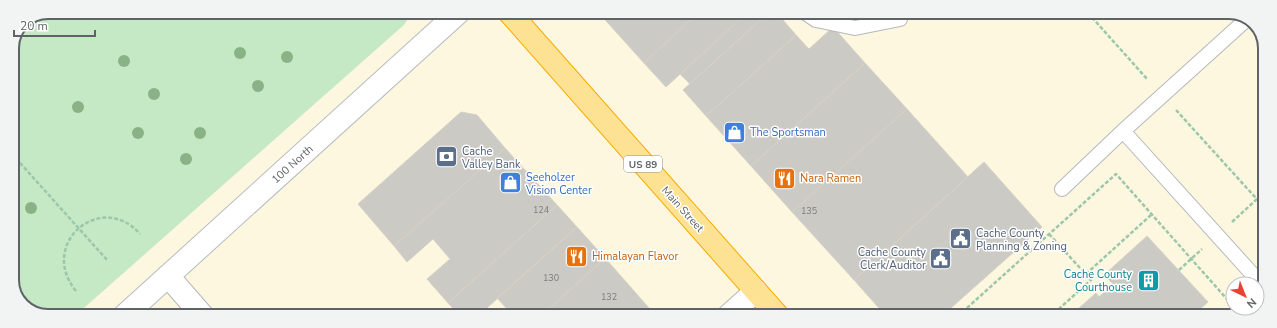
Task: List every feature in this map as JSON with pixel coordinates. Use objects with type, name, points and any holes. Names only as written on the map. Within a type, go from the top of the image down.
[{"type":"highway","name":"Main Street","points":[[515,19],[772,309]]},
{"type":"street","name":"100 North","points":[[132,309],[451,19]]},
{"type":"street","points":[[168,276],[197,309]]},
{"type":"street","points":[[736,309],[756,291]]},
{"type":"lane","points":[[814,19],[855,28],[896,19]]},
{"type":"lane","points":[[1062,189],[1243,23]]},
{"type":"lane","points":[[1124,131],[1254,276]]},
{"type":"path","points":[[19,162],[108,261]]},
{"type":"path","points":[[965,309],[1116,174],[1225,297]]},
{"type":"path","points":[[1086,274],[1151,214]]},
{"type":"path","points":[[76,291],[66,277],[64,256],[69,239],[78,228],[90,221],[110,218],[129,223],[140,234]]},
{"type":"path","points":[[1049,234],[1091,280],[1059,309]]},
{"type":"shaded area","points":[[408,19],[1229,19],[1240,21],[1248,26],[1257,40],[1258,276],[1225,276],[1225,309],[83,309],[397,31]]},
{"type":"green space","points":[[48,19],[408,19],[401,27],[83,309],[42,308],[33,305],[26,299],[21,291],[19,282],[19,48],[21,37],[27,27],[37,21]]},
{"type":"building","points":[[604,19],[691,19],[644,63]]},
{"type":"building","points":[[691,19],[740,19],[666,87],[644,63]]},
{"type":"building","points":[[740,19],[761,19],[690,84],[680,74]]},
{"type":"building","points":[[761,19],[782,19],[796,35],[706,116],[683,90]]},
{"type":"building","points":[[833,27],[865,63],[751,166],[706,116],[796,35],[809,49]]},
{"type":"building","points":[[865,63],[907,109],[792,212],[751,166]]},
{"type":"building","points":[[907,109],[968,177],[854,280],[792,212]]},
{"type":"building","points":[[461,112],[477,115],[505,148],[394,246],[358,204]]},
{"type":"building","points":[[505,148],[557,205],[448,303],[427,279],[450,259],[433,239],[407,262],[394,246]]},
{"type":"building","points":[[984,162],[1042,227],[950,309],[880,309],[854,280]]},
{"type":"building","points":[[557,205],[577,227],[486,309],[454,309],[448,303]]},
{"type":"building","points":[[577,227],[605,258],[549,309],[507,309],[497,298]]},
{"type":"building","name":"Cache County Courthouse","points":[[1147,236],[1208,302],[1200,309],[1078,309],[1096,293],[1099,297],[1113,284],[1104,275]]},
{"type":"building","points":[[605,258],[650,309],[549,309]]},
{"type":"place","name":"The Sportsman","points":[[735,132]]},
{"type":"place","name":"Cache Valley Bank","points":[[446,157]]},
{"type":"place","name":"Nara Ramen","points":[[784,178]]},
{"type":"place","name":"Seeholzer Vision Center","points":[[511,183]]},
{"type":"place","name":"Cache County Planning & Zoning","points":[[961,239]]},
{"type":"place","name":"Himalayan Flavor","points":[[577,256]]},
{"type":"place","name":"Cache County Clerk/Auditor","points":[[941,258]]},
{"type":"place","name":"Cache County Courthouse","points":[[1148,280]]}]
